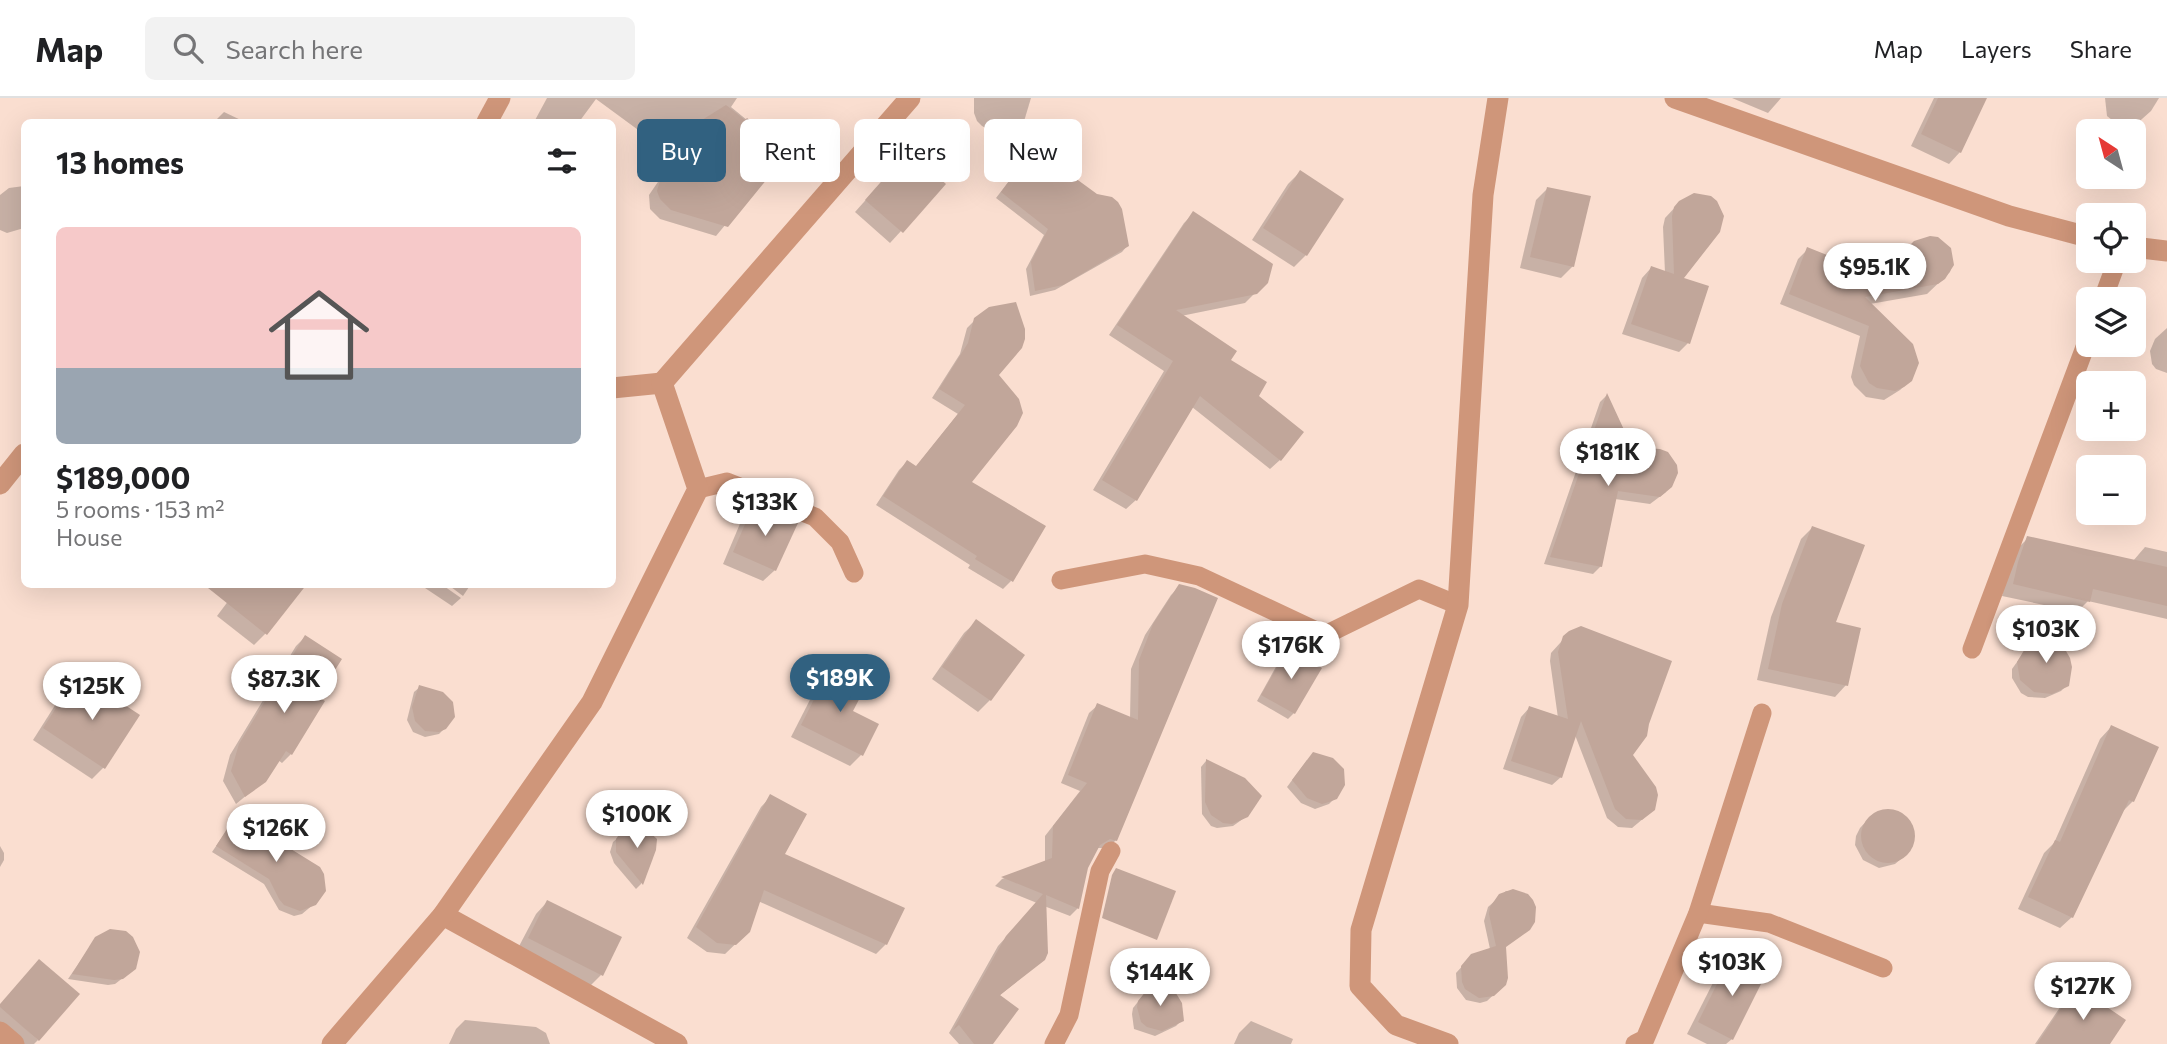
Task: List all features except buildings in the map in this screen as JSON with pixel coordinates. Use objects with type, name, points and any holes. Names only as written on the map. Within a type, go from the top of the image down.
[{"type":"street","points":[[490,119],[500,98]]},
{"type":"street","points":[[616,388],[662,383],[910,98]]},
{"type":"street","points":[[1448,1044],[1396,1025],[1360,986],[1362,930],[1458,605],[1483,195],[1498,98]]},
{"type":"street","points":[[1675,98],[2009,216],[2076,234]]},
{"type":"street","points":[[2146,249],[2167,251]]},
{"type":"street","points":[[332,1044],[443,915],[592,702],[698,489],[662,383]]},
{"type":"street","points":[[0,484],[21,458]]},
{"type":"street","points":[[443,915],[677,1044]]},
{"type":"street","points":[[0,1032],[14,1044]]},
{"type":"lane","points":[[1972,649],[2081,357]]},
{"type":"lane","points":[[698,489],[727,482],[815,517],[840,542],[853,573]]},
{"type":"lane","points":[[1061,580],[1145,564],[1199,576],[1325,635],[1419,589],[1458,605]]},
{"type":"lane","points":[[1635,1044],[1645,1039],[1698,913],[1762,713]]},
{"type":"lane","points":[[1054,1044],[1069,1015],[1100,871],[1111,851]]},
{"type":"lane","points":[[1698,913],[1769,923],[1883,968]]}]
